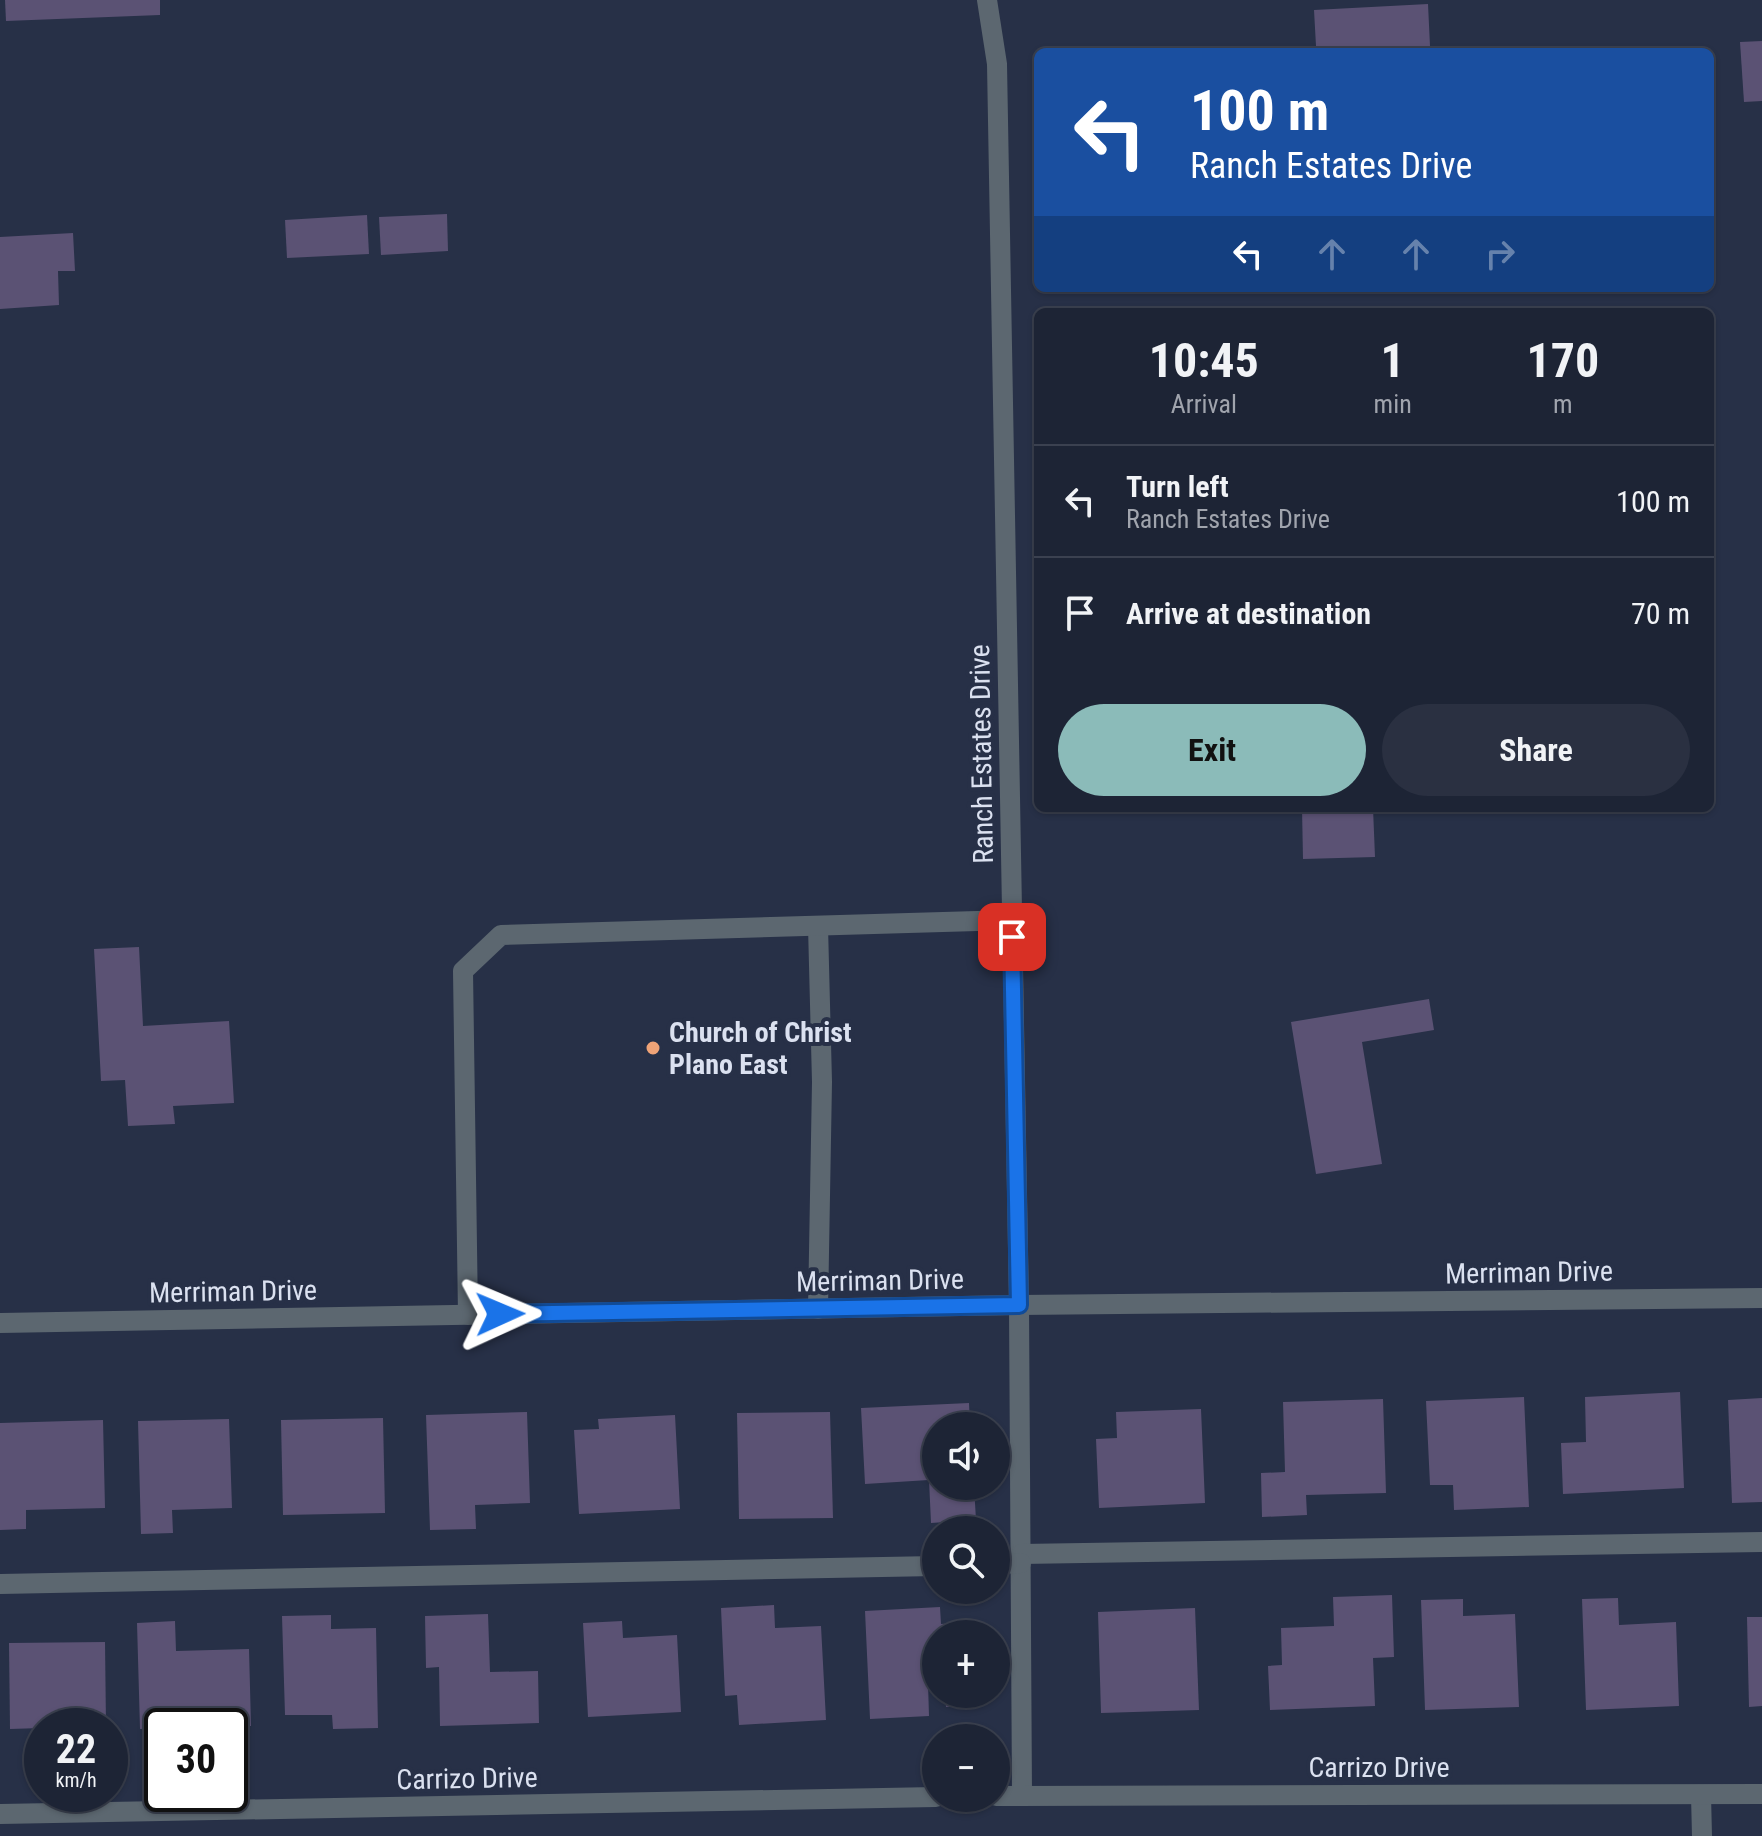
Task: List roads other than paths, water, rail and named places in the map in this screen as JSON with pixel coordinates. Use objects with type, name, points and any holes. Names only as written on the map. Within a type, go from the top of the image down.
[{"type":"street","name":"Ranch Estates Drive","points":[[987,0],[997,64],[1019,1305],[1022,1795]]},
{"type":"street","points":[[468,1315],[463,971],[501,935],[1012,920]]},
{"type":"street","points":[[818,926],[822,1082],[818,1309]]},
{"type":"street","name":"Merriman Drive","points":[[0,1323],[1019,1305],[1762,1298]]},
{"type":"street","points":[[1010,1561],[1762,1542]]},
{"type":"street","points":[[0,1584],[922,1566]]},
{"type":"street","name":"Carrizo Drive","points":[[1010,1795],[1762,1794]]},
{"type":"street","points":[[1701,1795],[1702,1836]]},
{"type":"street","name":"Carrizo Drive","points":[[0,1814],[922,1797]]},
{"type":"place","name":"Church of Christ Plano East","points":[[653,1048]]}]
